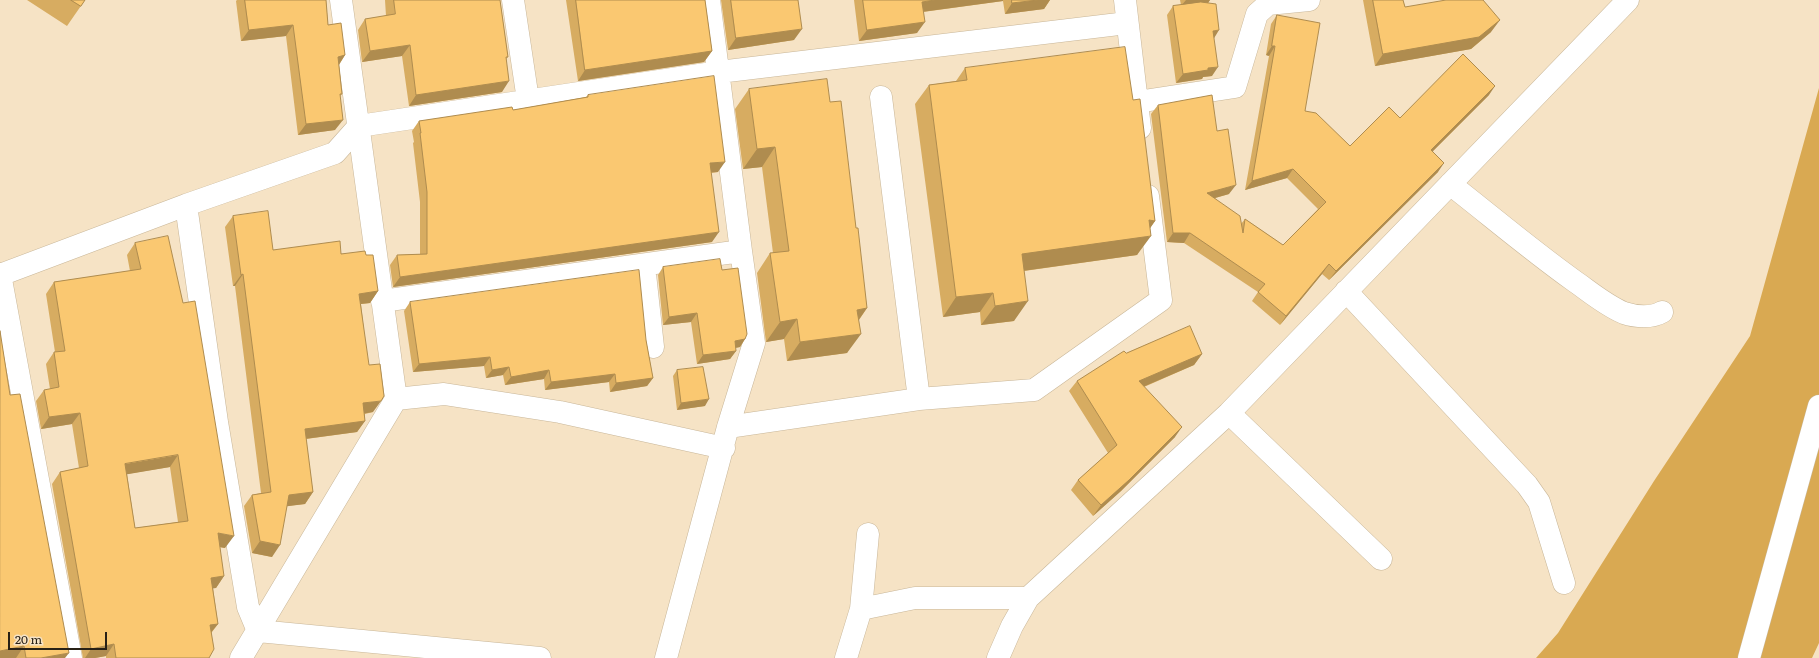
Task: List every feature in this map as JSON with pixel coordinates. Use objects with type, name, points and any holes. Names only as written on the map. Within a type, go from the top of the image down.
[{"type":"street","points":[[241,658],[396,399],[341,0]]},
{"type":"street","points":[[513,0],[528,100]]},
{"type":"street","points":[[666,658],[726,437],[754,343],[709,0]]},
{"type":"street","points":[[1125,0],[1143,150]]},
{"type":"street","points":[[1137,102],[1235,87],[1257,14],[1268,4],[1309,0]]},
{"type":"street","points":[[998,658],[1012,626],[1028,598],[1229,413],[1628,0]]},
{"type":"street","points":[[71,658],[0,275],[186,205],[335,153],[359,126],[719,72],[1128,23]]},
{"type":"street","points":[[881,97],[919,399]]},
{"type":"street","points":[[396,399],[444,394],[726,437],[919,399],[1034,390],[1161,300],[1146,173]]},
{"type":"street","points":[[1450,184],[1551,264],[1608,305],[1625,313],[1638,315],[1656,316],[1662,312]]},
{"type":"street","points":[[186,205],[217,422],[248,607],[258,631]]},
{"type":"street","points":[[382,301],[741,251]]},
{"type":"street","points":[[644,264],[653,347]]},
{"type":"street","points":[[1346,291],[1527,485],[1539,502],[1564,584]]},
{"type":"street","points":[[1749,658],[1819,406]]},
{"type":"street","points":[[1229,413],[1381,559]]},
{"type":"street","points":[[846,658],[861,609],[868,534]]},
{"type":"street","points":[[861,609],[915,598],[1028,598]]},
{"type":"street","points":[[258,631],[540,658]]},
{"type":"shaded area","points":[[1819,88],[1819,643],[1812,658],[1536,658],[1558,633],[1654,481],[1750,336]]},
{"type":"building","points":[[71,0],[85,0],[81,6]]},
{"type":"building","points":[[245,0],[326,0],[328,25],[341,23],[345,55],[338,57],[343,120],[306,124],[293,25],[249,30]]},
{"type":"building","points":[[394,0],[500,0],[508,57],[506,57],[509,81],[416,95],[410,45],[370,51],[365,19],[395,14]]},
{"type":"building","points":[[576,0],[705,0],[712,51],[585,70]]},
{"type":"building","points":[[731,0],[798,0],[802,29],[736,38]]},
{"type":"building","points":[[863,0],[935,0],[922,2],[925,22],[867,30]]},
{"type":"building","points":[[1012,0],[1038,0],[1012,3]]},
{"type":"building","points":[[1373,0],[1403,0],[1405,7],[1446,0],[1483,0],[1500,20],[1479,37],[1383,54]]},
{"type":"building","points":[[1201,2],[1216,4],[1219,30],[1213,31],[1218,67],[1183,74],[1173,6]]},
{"type":"building","points":[[1277,15],[1320,23],[1305,111],[1316,113],[1350,146],[1389,107],[1400,118],[1463,54],[1495,86],[1431,150],[1444,163],[1336,271],[1329,264],[1286,316],[1258,292],[1265,284],[1190,233],[1173,233],[1158,105],[1212,95],[1217,131],[1228,129],[1236,185],[1207,193],[1240,216],[1243,233],[1245,219],[1283,245],[1326,202],[1293,169],[1252,181],[1275,46],[1272,46]]},
{"type":"building","points":[[1125,47],[1133,100],[1140,99],[1155,221],[1149,220],[1151,236],[1022,254],[1028,301],[995,306],[993,293],[956,297],[929,85],[967,80],[965,68]]},
{"type":"building","points":[[714,76],[725,162],[710,163],[719,232],[400,277],[397,255],[427,254],[427,192],[419,121],[512,107],[513,110],[588,97],[588,95]]},
{"type":"building","points":[[827,79],[830,102],[841,101],[867,308],[857,310],[861,334],[800,342],[797,319],[780,322],[770,253],[789,251],[775,147],[757,149],[749,89]]},
{"type":"building","points":[[268,211],[273,250],[340,241],[341,254],[365,251],[366,255],[373,255],[378,291],[359,294],[369,365],[380,364],[384,396],[381,401],[363,403],[365,421],[305,429],[313,492],[289,495],[280,545],[260,541],[252,495],[271,492],[243,274],[241,275],[233,216]]},
{"type":"building","points":[[168,236],[183,303],[195,301],[234,536],[218,533],[224,576],[211,578],[218,624],[210,625],[214,649],[209,658],[116,658],[114,644],[91,649],[60,472],[88,466],[80,413],[49,417],[44,390],[59,387],[54,352],[65,351],[54,282],[141,269],[135,243]],"holes":[[[178,455],[188,521],[135,528],[125,464]]]},
{"type":"building","points":[[720,259],[722,270],[738,268],[747,334],[745,339],[735,341],[736,351],[703,355],[697,313],[669,317],[663,267]]},
{"type":"building","points":[[639,270],[646,340],[653,378],[616,383],[615,374],[551,382],[549,370],[511,377],[509,367],[492,370],[490,357],[419,364],[410,302]]},
{"type":"building","points":[[1190,326],[1202,354],[1139,381],[1182,427],[1129,480],[1101,505],[1078,480],[1117,445],[1077,381],[1124,351],[1126,353]]},
{"type":"building","points":[[0,331],[10,395],[20,394],[69,653],[41,658],[26,658],[24,646],[0,651]]},
{"type":"building","points":[[703,367],[709,399],[681,403],[677,370]]}]
